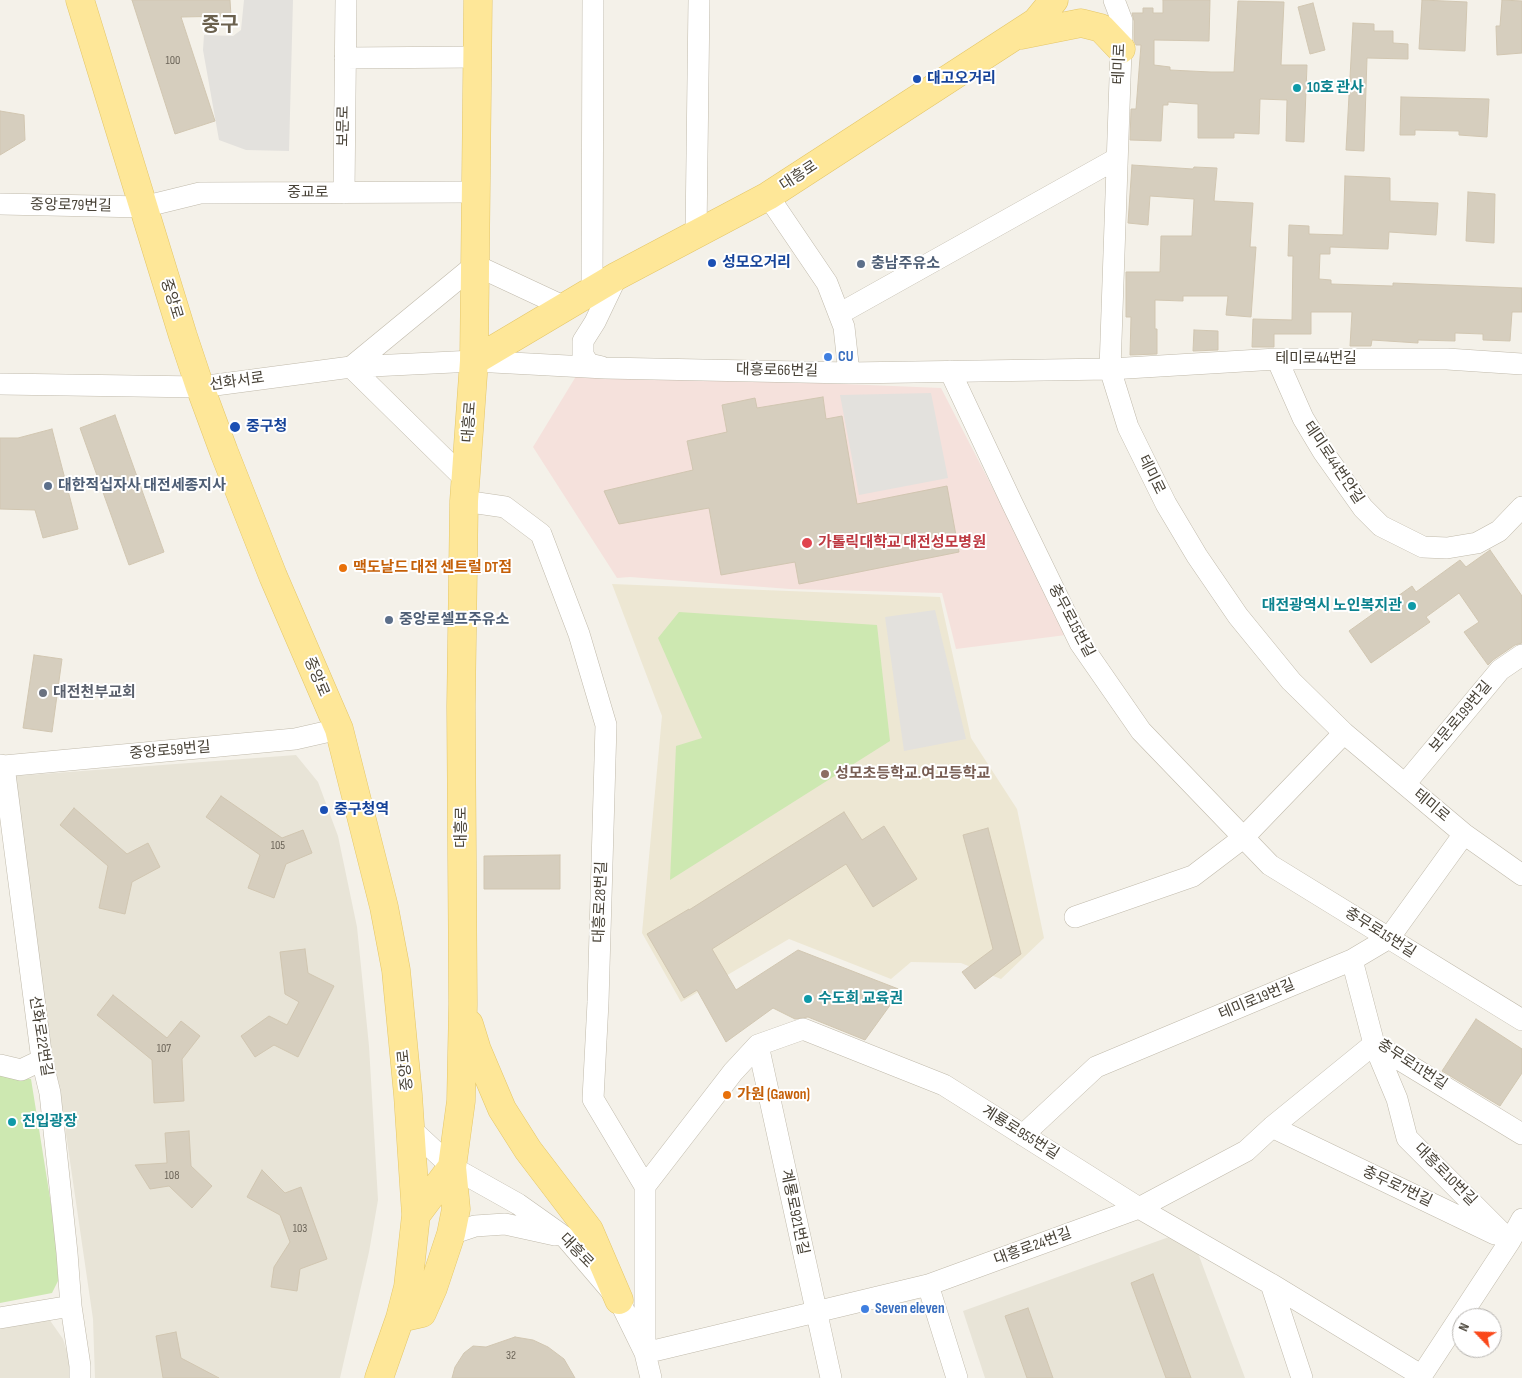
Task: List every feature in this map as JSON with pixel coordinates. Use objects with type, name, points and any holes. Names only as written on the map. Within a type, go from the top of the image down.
[{"type":"main road","name":"중앙로","points":[[80,0],[182,336],[200,388],[273,576],[339,729],[381,898],[396,970],[411,1129],[416,1215],[408,1287],[400,1318],[379,1378]]},
{"type":"main road","points":[[474,362],[478,0]]},
{"type":"main road","points":[[1013,37],[1031,0]]},
{"type":"main road","name":"대흥로","points":[[416,1215],[452,1167],[458,1136],[461,1101],[463,1004],[461,706],[465,491],[474,362],[616,276],[768,196],[1036,22],[1054,0]]},
{"type":"main road","points":[[1013,37],[1081,23],[1101,28],[1121,49]]},
{"type":"main road","points":[[463,1004],[477,1050],[502,1108],[528,1150],[589,1230],[619,1300]]},
{"type":"main road","points":[[400,1318],[422,1313],[434,1288],[451,1234],[456,1209],[452,1167]]},
{"type":"street","name":"보문로","points":[[344,194],[346,0]]},
{"type":"street","points":[[592,290],[593,0]]},
{"type":"street","points":[[696,234],[699,0]]},
{"type":"street","name":"테미로","points":[[1114,0],[1122,21],[1110,369],[1128,427],[1166,504],[1197,556],[1238,616],[1291,681],[1344,733],[1404,784],[1464,834],[1522,874]]},
{"type":"street","points":[[345,58],[477,57]]},
{"type":"street","points":[[839,314],[1116,159]]},
{"type":"street","name":"중교로","points":[[143,207],[200,192],[344,194],[476,192]]},
{"type":"street","points":[[768,196],[827,283],[844,326],[849,372]]},
{"type":"street","name":"중앙로79번길","points":[[0,204],[143,207]]},
{"type":"street","points":[[465,491],[351,367],[475,265],[565,307]]},
{"type":"street","points":[[605,368],[589,364],[583,355],[583,341],[595,322],[616,276]]},
{"type":"street","name":"테미로44번길","points":[[1110,369],[1277,359],[1447,359],[1522,364]]},
{"type":"street","name":"테미로44번안길","points":[[1277,359],[1303,418],[1324,453],[1363,508],[1381,526],[1424,547],[1447,548],[1477,543],[1499,531],[1522,507]]},
{"type":"street","name":"대흥로66번길","points":[[474,362],[605,368],[849,372],[1110,369]]},
{"type":"street","name":"선화서로","points":[[0,384],[200,388],[351,367],[474,362]]},
{"type":"street","name":"충무로15번길","points":[[950,371],[1080,643],[1141,730],[1270,865],[1522,1020]]},
{"type":"street","name":"대흥로28번길","points":[[465,491],[504,507],[541,534],[579,634],[606,725],[598,1002],[593,1099],[645,1186]]},
{"type":"street","name":"보문로199번길","points":[[1404,784],[1500,670],[1522,656]]},
{"type":"street","name":"중앙로59번길","points":[[2,766],[295,739],[339,729]]},
{"type":"street","points":[[1075,917],[1192,876],[1243,838],[1344,733]]},
{"type":"street","name":"선화로22번길","points":[[2,766],[42,1060],[50,1093],[80,1378]]},
{"type":"street","name":"테미로19번길","points":[[1023,1135],[1096,1067],[1352,960],[1389,938],[1464,834]]},
{"type":"street","name":"충무로11번길","points":[[1352,960],[1374,1044],[1522,1134]]},
{"type":"street","name":"계룡로955번길","points":[[645,1186],[733,1072],[758,1045],[803,1029],[944,1085],[1139,1208],[1271,1284],[1421,1377]]},
{"type":"street","name":"대흥로24번길","points":[[645,1353],[928,1286],[1139,1208],[1246,1151],[1374,1044]]},
{"type":"street","name":"대흥로10번길","points":[[1374,1044],[1397,1098],[1407,1138],[1516,1244]]},
{"type":"street","name":"계룡로921번길","points":[[758,1045],[830,1378]]},
{"type":"street","points":[[0,1065],[21,1070],[42,1060]]},
{"type":"street","name":"충무로7번길","points":[[1272,1128],[1516,1244]]},
{"type":"street","points":[[411,1129],[452,1167]]},
{"type":"street","name":"대흥로","points":[[452,1167],[518,1204],[566,1238],[619,1300],[645,1353],[651,1378]]},
{"type":"street","points":[[645,1186],[645,1353]]},
{"type":"street","points":[[1421,1377],[1516,1244],[1522,1220]]},
{"type":"street","points":[[451,1234],[474,1226],[506,1224],[566,1238]]},
{"type":"street","points":[[1271,1284],[1302,1378]]},
{"type":"street","points":[[928,1286],[957,1378]]},
{"type":"street","points":[[0,1318],[71,1306]]},
{"type":"shaded area","points":[[244,0],[293,0],[289,151],[246,150],[219,140],[203,50],[204,35],[233,36],[241,30]]},
{"type":"shaded area","name":"가톨릭대학교 대전성모병원","points":[[578,373],[941,388],[1066,635],[956,649],[942,593],[790,589],[630,577],[617,578],[533,447]]},
{"type":"shaded area","points":[[931,393],[948,478],[859,495],[840,395]]},
{"type":"shaded area","name":"성모초등학교.여고등학교","points":[[612,584],[940,597],[971,738],[1017,809],[1044,938],[1001,979],[961,963],[911,962],[891,979],[789,939],[681,1002],[642,933],[662,716]]},
{"type":"shaded area","points":[[935,610],[966,739],[904,751],[885,617]]},
{"type":"shaded area","points":[[296,755],[318,782],[338,836],[357,927],[369,1046],[378,1200],[369,1252],[340,1378],[95,1378],[93,1319],[58,1079],[47,1036],[15,776]]},
{"type":"shaded area","points":[[1169,1237],[1196,1248],[1245,1378],[985,1378],[963,1311]]},
{"type":"shaded area","points":[[49,1319],[63,1339],[70,1362],[71,1378],[0,1378],[0,1326]]},
{"type":"green space","points":[[679,612],[877,625],[890,741],[670,880],[676,746],[702,738],[658,638]]},
{"type":"green space","points":[[0,1074],[31,1079],[62,1273],[52,1293],[0,1303]]},
{"type":"building","points":[[132,0],[230,0],[231,16],[181,17],[215,121],[175,134]]},
{"type":"building","points":[[1163,0],[1210,0],[1209,41],[1154,40],[1154,65],[1170,67],[1170,70],[1211,72],[1234,72],[1238,1],[1284,2],[1281,65],[1307,65],[1304,142],[1286,141],[1287,100],[1260,99],[1259,134],[1234,133],[1234,138],[1198,138],[1198,104],[1168,102],[1168,105],[1163,105],[1161,141],[1130,140],[1131,109],[1136,109],[1141,45],[1136,45],[1134,41],[1132,13],[1143,13],[1143,8],[1153,8],[1153,13],[1163,13]]},
{"type":"building","points":[[1422,0],[1467,2],[1465,51],[1419,49]]},
{"type":"building","points":[[1502,0],[1522,1],[1522,53],[1497,55],[1496,26],[1500,26]]},
{"type":"building","points":[[1313,3],[1325,50],[1310,54],[1298,7]]},
{"type":"building","points":[[1353,23],[1374,24],[1374,31],[1393,31],[1393,43],[1408,44],[1408,59],[1367,58],[1364,151],[1346,150]]},
{"type":"building","points":[[1401,97],[1489,99],[1487,137],[1459,135],[1459,131],[1415,130],[1415,135],[1400,135]]},
{"type":"building","points":[[0,111],[24,115],[25,140],[0,155]]},
{"type":"building","points":[[1132,165],[1193,169],[1194,167],[1217,168],[1214,201],[1253,203],[1250,247],[1256,247],[1251,317],[1226,315],[1228,296],[1183,296],[1183,301],[1155,300],[1157,354],[1130,355],[1131,317],[1126,317],[1126,272],[1160,272],[1161,236],[1192,236],[1194,199],[1150,196],[1148,225],[1128,223]]},
{"type":"building","points":[[1345,176],[1390,178],[1390,201],[1438,203],[1436,235],[1389,232],[1388,249],[1330,247],[1330,254],[1320,254],[1319,279],[1331,280],[1331,284],[1393,286],[1393,283],[1522,288],[1522,312],[1512,312],[1510,341],[1483,340],[1483,334],[1455,333],[1455,341],[1418,340],[1418,343],[1372,340],[1371,346],[1350,346],[1352,312],[1311,312],[1311,334],[1274,334],[1274,347],[1252,347],[1253,319],[1292,320],[1293,256],[1288,256],[1289,225],[1309,226],[1309,234],[1343,235]]},
{"type":"building","points":[[1468,192],[1495,194],[1494,243],[1466,241]]},
{"type":"building","points":[[1194,330],[1218,331],[1218,350],[1193,351]]},
{"type":"building","points":[[823,397],[826,419],[842,416],[857,504],[947,486],[959,552],[799,584],[795,562],[721,575],[709,508],[619,524],[604,491],[693,470],[687,441],[727,432],[722,405],[755,398],[757,408]]},
{"type":"building","points":[[115,415],[164,552],[129,565],[80,428]]},
{"type":"building","name":"대한적십자사 대전세종지사","points":[[52,429],[78,529],[43,538],[35,510],[0,509],[0,438],[18,438]]},
{"type":"building","name":"대전광역시 노인복지관","points":[[1490,550],[1522,596],[1522,643],[1515,645],[1488,665],[1464,632],[1479,622],[1459,593],[1426,617],[1430,622],[1371,663],[1349,631],[1412,586],[1416,592],[1460,560],[1466,567]]},
{"type":"building","name":"대전천부교회","points":[[34,655],[62,659],[52,732],[23,728]]},
{"type":"building","points":[[221,796],[282,838],[303,830],[312,853],[286,864],[274,898],[248,888],[260,855],[206,817]]},
{"type":"building","points":[[74,808],[127,854],[148,843],[160,867],[132,882],[125,914],[99,908],[108,866],[60,825]]},
{"type":"building","points":[[844,812],[862,840],[884,826],[917,879],[873,907],[846,864],[712,949],[736,990],[798,950],[901,990],[865,1040],[808,1017],[795,1019],[773,1008],[726,1042],[697,990],[684,998],[647,934],[689,910]]},
{"type":"building","points":[[988,828],[1021,954],[975,989],[962,972],[993,949],[963,835]]},
{"type":"building","points":[[560,855],[560,889],[484,889],[484,856]]},
{"type":"building","points":[[305,949],[308,973],[334,986],[298,1057],[274,1045],[255,1057],[241,1036],[269,1016],[287,1025],[299,1002],[285,994],[280,952]]},
{"type":"building","points":[[113,995],[167,1038],[181,1021],[200,1036],[182,1059],[184,1101],[154,1103],[152,1060],[97,1015]]},
{"type":"building","points":[[1476,1019],[1522,1049],[1522,1073],[1500,1106],[1442,1071]]},
{"type":"building","points":[[189,1131],[191,1166],[212,1186],[192,1208],[169,1186],[150,1189],[135,1165],[167,1163],[165,1133]]},
{"type":"building","points":[[262,1170],[285,1193],[301,1187],[327,1259],[300,1269],[297,1291],[271,1287],[274,1267],[290,1242],[280,1215],[247,1197]]},
{"type":"building","points":[[1153,1274],[1191,1378],[1166,1378],[1131,1283]]},
{"type":"building","points":[[1028,1308],[1053,1378],[1027,1378],[1005,1316]]},
{"type":"building","points":[[176,1332],[181,1358],[219,1378],[163,1378],[156,1336]]},
{"type":"building","points":[[515,1337],[533,1340],[548,1347],[564,1359],[575,1378],[452,1378],[455,1367],[464,1353],[473,1346],[486,1347]]},
{"type":"place","name":"대고오거리","points":[[917,79]]},
{"type":"place","name":"10호 관사","points":[[1297,88]]},
{"type":"place","name":"성모오거리","points":[[712,263]]},
{"type":"place","name":"충남주유소","points":[[861,264]]},
{"type":"place","name":"CU","points":[[828,357]]},
{"type":"place","name":"중구청","points":[[235,427]]},
{"type":"place","name":"대한적십자사 대전세종지사","points":[[48,486]]},
{"type":"place","name":"가톨릭대학교 대전성모병원","points":[[807,543]]},
{"type":"place","name":"맥도날드 대전 센트럴 DT점","points":[[343,568]]},
{"type":"place","name":"대전광역시 노인복지관","points":[[1412,606]]},
{"type":"place","name":"중앙로셀프주유소","points":[[389,620]]},
{"type":"place","name":"대전천부교회","points":[[43,693]]},
{"type":"place","name":"성모초등학교.여고등학교","points":[[825,774]]},
{"type":"place","name":"중구청역","points":[[324,810]]},
{"type":"place","name":"수도회 교육권","points":[[808,999]]},
{"type":"place","name":"가원 (Gawon)","points":[[727,1095]]},
{"type":"place","name":"진입광장","points":[[12,1122]]},
{"type":"place","name":"Seven eleven","points":[[865,1309]]},
{"type":"district","name":"중구","points":[[220,26]]}]
